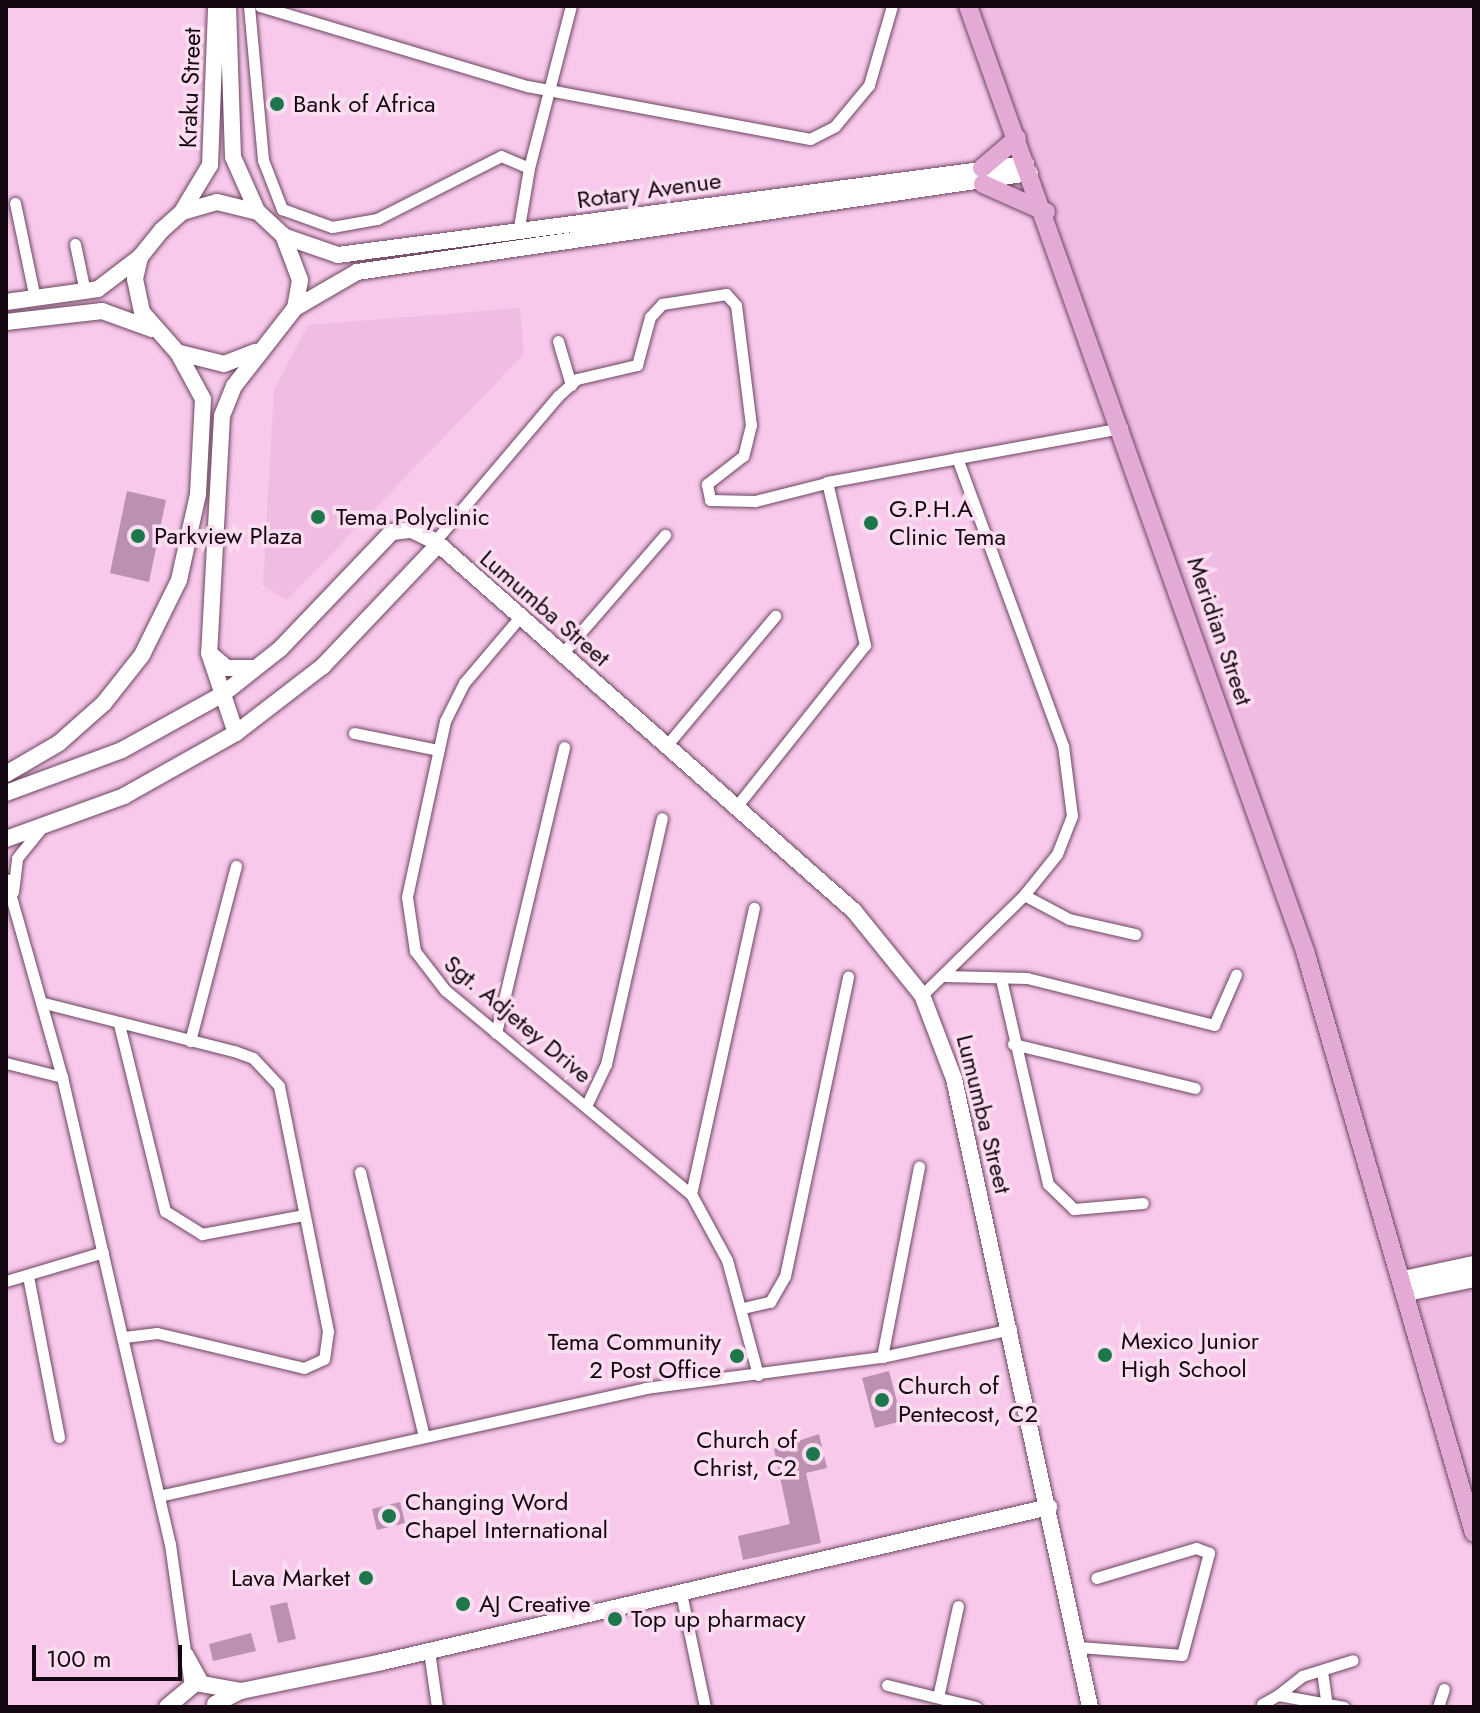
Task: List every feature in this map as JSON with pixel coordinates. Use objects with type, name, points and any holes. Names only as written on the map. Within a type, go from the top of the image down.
[{"type":"main road","name":"Kraku Street","points":[[182,212],[212,153],[216,6]]},
{"type":"main road","name":"Kraku Street","points":[[228,6],[233,157],[258,212]]},
{"type":"main road","name":"Meridian Street","points":[[968,6],[1046,212],[1305,951],[1405,1286],[1474,1533]]},
{"type":"main road","points":[[1017,138],[982,176],[1046,212]]},
{"type":"main road","name":"Rotary Avenue","points":[[295,308],[357,272],[630,234],[1028,168]]},
{"type":"main road","name":"Rotary Avenue","points":[[283,235],[338,255],[628,217],[982,176]]},
{"type":"main road","points":[[6,302],[85,292],[140,257],[182,212],[217,202],[258,212],[283,235],[299,266],[295,308],[258,352],[222,416],[209,653],[236,733]]},
{"type":"main road","points":[[628,217],[630,234]]},
{"type":"main road","points":[[6,774],[59,743],[104,703],[170,603],[193,529],[204,435],[201,388],[178,353],[152,329],[137,297],[140,257]]},
{"type":"main road","points":[[6,322],[102,311],[152,329]]},
{"type":"main road","points":[[178,353],[224,364],[258,352]]},
{"type":"main road","points":[[6,793],[122,750],[223,694],[256,668],[382,538],[412,530],[436,543],[323,666],[236,733],[124,796],[6,839]]},
{"type":"main road","name":"Lumumba Street","points":[[436,543],[854,911],[922,995],[954,1079],[1011,1329],[1090,1707]]},
{"type":"main road","points":[[209,653],[227,668],[256,668]]},
{"type":"main road","points":[[1405,1286],[1474,1264]]},
{"type":"main road","points":[[1405,1286],[1474,1279]]},
{"type":"main road","points":[[167,1707],[201,1696],[241,1691],[429,1651],[1049,1507]]},
{"type":"street","points":[[249,6],[263,160],[282,209],[332,227],[356,224],[398,211],[491,157],[529,168]]},
{"type":"street","points":[[260,6],[550,90],[810,139],[835,126],[869,85],[892,6]]},
{"type":"street","points":[[518,233],[529,168],[571,6]]},
{"type":"street","points":[[15,203],[35,299]]},
{"type":"street","points":[[75,244],[85,292]]},
{"type":"street","points":[[436,543],[571,385],[637,365],[650,317],[662,304],[726,294],[736,305],[751,425],[743,456],[712,477],[706,494],[717,502],[755,501],[826,483],[1122,428]]},
{"type":"street","points":[[558,341],[571,385]]},
{"type":"street","points":[[922,995],[945,976],[1024,895],[1067,835],[1071,781],[957,458]]},
{"type":"street","points":[[736,807],[865,645],[826,483]]},
{"type":"street","points":[[561,655],[665,535]]},
{"type":"street","points":[[666,746],[775,616]]},
{"type":"street","name":"Sgt. Adjetey Drive","points":[[519,618],[464,683],[438,750],[407,897],[408,926],[424,969],[496,1033],[587,1104],[691,1194],[743,1308],[758,1375]]},
{"type":"street","points":[[354,733],[438,750]]},
{"type":"street","points":[[496,1033],[564,747]]},
{"type":"street","points":[[587,1104],[606,1064],[662,818]]},
{"type":"street","points":[[13,893],[17,858],[42,827]]},
{"type":"street","points":[[190,1041],[236,866]]},
{"type":"street","points":[[6,879],[13,893],[62,1077],[159,1496],[187,1653],[201,1696]]},
{"type":"street","points":[[1024,895],[1069,919],[1135,934]]},
{"type":"street","points":[[691,1194],[754,908]]},
{"type":"street","points":[[945,976],[1027,978],[1214,1025],[1225,1014],[1236,975]]},
{"type":"street","points":[[743,1308],[770,1302],[785,1276],[848,977]]},
{"type":"street","points":[[1001,979],[1013,1044],[1048,1184],[1059,1199],[1074,1209],[1143,1203]]},
{"type":"street","points":[[44,1003],[253,1058],[279,1086],[328,1331],[329,1350],[317,1365],[304,1368],[157,1333],[122,1337]]},
{"type":"street","points":[[119,1024],[165,1211],[202,1234],[304,1215]]},
{"type":"street","points":[[1013,1044],[1195,1088]]},
{"type":"street","points":[[6,1063],[62,1077]]},
{"type":"street","points":[[882,1357],[919,1167]]},
{"type":"street","points":[[360,1172],[424,1436]]},
{"type":"street","points":[[6,1281],[103,1252]]},
{"type":"street","points":[[28,1276],[59,1437]]},
{"type":"street","points":[[159,1496],[645,1388],[882,1357],[1011,1329]]},
{"type":"street","points":[[1079,1647],[1182,1655],[1209,1553],[1196,1548],[1096,1578]]},
{"type":"street","points":[[681,1593],[705,1707]]},
{"type":"street","points":[[938,1697],[958,1606]]},
{"type":"street","points":[[429,1651],[437,1707]]},
{"type":"street","points":[[1262,1704],[1322,1671],[1353,1660]]},
{"type":"street","points":[[1322,1671],[1326,1701]]},
{"type":"street","points":[[887,1685],[976,1707]]},
{"type":"street","points":[[1438,1707],[1444,1689]]},
{"type":"street","points":[[1278,1695],[1326,1701],[1343,1707]]},
{"type":"shaded area","points":[[970,6],[1474,6],[1474,1532],[1277,875]]},
{"type":"shaded area","name":"Tema Polyclinic","points":[[520,308],[524,354],[287,600],[263,586],[274,390],[308,325]]},
{"type":"building","name":"Parkview Plaza","points":[[127,491],[166,500],[149,582],[110,573]]},
{"type":"building","name":"Church of Pentecost, C2","points":[[889,1371],[902,1421],[875,1428],[862,1378]]},
{"type":"building","points":[[819,1434],[827,1468],[806,1473],[821,1543],[743,1560],[738,1536],[790,1524],[774,1449]]},
{"type":"building","name":"Changing Word Chapel International","points":[[400,1502],[405,1523],[377,1530],[372,1509]]},
{"type":"building","points":[[287,1602],[296,1639],[278,1643],[270,1606]]},
{"type":"building","points":[[251,1633],[256,1651],[213,1661],[209,1644]]},
{"type":"place","name":"Bank of Africa","points":[[277,104]]},
{"type":"place","name":"Tema Polyclinic","points":[[318,517]]},
{"type":"place","name":"G.P.H.A Clinic Tema","points":[[871,523]]},
{"type":"place","name":"Parkview Plaza","points":[[138,536]]},
{"type":"place","name":"Mexico Junior High School","points":[[1105,1355]]},
{"type":"place","name":"Tema Community 2 Post Office","points":[[737,1356]]},
{"type":"place","name":"Church of Pentecost, C2","points":[[882,1400]]},
{"type":"place","name":"Church of Christ, C2","points":[[813,1454]]},
{"type":"place","name":"Changing Word Chapel International","points":[[389,1516]]},
{"type":"place","name":"Lava Market","points":[[366,1578]]},
{"type":"place","name":"AJ Creative","points":[[463,1604]]},
{"type":"place","name":"Top up pharmacy","points":[[615,1619]]}]
